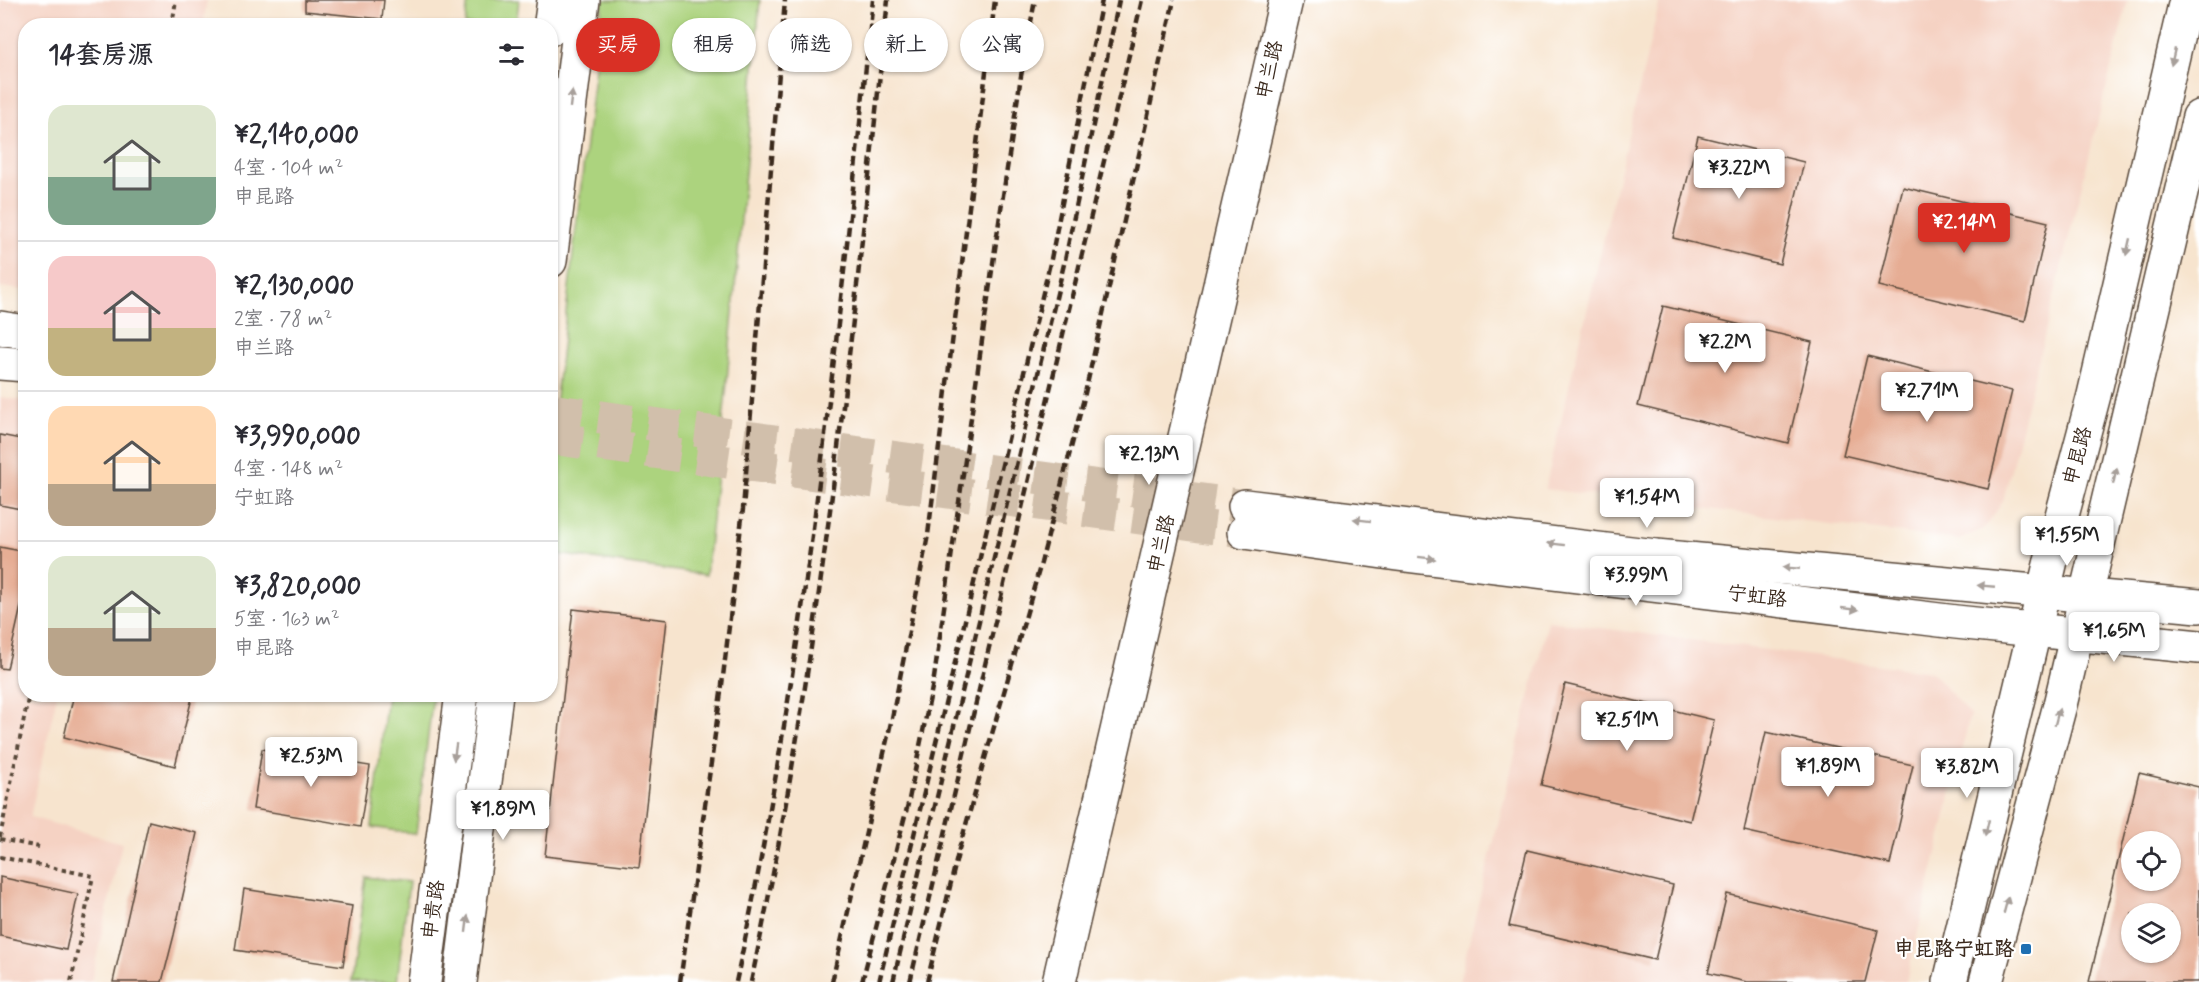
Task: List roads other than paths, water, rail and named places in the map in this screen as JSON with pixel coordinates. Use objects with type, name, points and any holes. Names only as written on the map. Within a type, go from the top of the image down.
[{"type":"main road","points":[[552,18],[554,0]]},
{"type":"main road","points":[[558,198],[583,0]]},
{"type":"main road","name":"申兰路","points":[[1059,982],[1286,0]]},
{"type":"main road","name":"申昆路","points":[[1950,982],[2034,628],[2094,395],[2186,0]]},
{"type":"main road","name":"申昆路","points":[[1986,982],[2088,594],[2199,117]]},
{"type":"main road","points":[[0,328],[18,331]]},
{"type":"main road","points":[[0,363],[18,364]]},
{"type":"main road","name":"宁虹路","points":[[2199,606],[2088,594],[1244,519],[1397,554],[1944,621],[2034,628],[2199,647]]},
{"type":"main road","name":"申贵路","points":[[424,982],[461,702]]},
{"type":"main road","name":"申贵路","points":[[460,982],[495,702]]},
{"type":"tunnel","points":[[558,411],[1245,506]]},
{"type":"tunnel","points":[[558,439],[1244,532]]},
{"type":"railway","points":[[680,982],[722,685],[743,509],[785,0]]},
{"type":"railway","points":[[736,982],[761,860],[801,616],[833,370],[873,0]]},
{"type":"railway","points":[[751,982],[776,860],[816,616],[847,370],[888,0]]},
{"type":"railway","points":[[832,982],[892,718],[928,535],[995,0]]},
{"type":"railway","points":[[862,982],[908,804],[934,678],[996,242],[1035,0]]},
{"type":"railway","points":[[879,982],[1051,259],[1102,0]]},
{"type":"railway","points":[[893,982],[1065,260],[1119,0]]},
{"type":"railway","points":[[910,982],[1142,0]]},
{"type":"railway","points":[[927,982],[959,849],[1041,563],[1083,402],[1174,0]]},
{"type":"place","name":"申昆路宁虹路","points":[[2026,949]]}]
